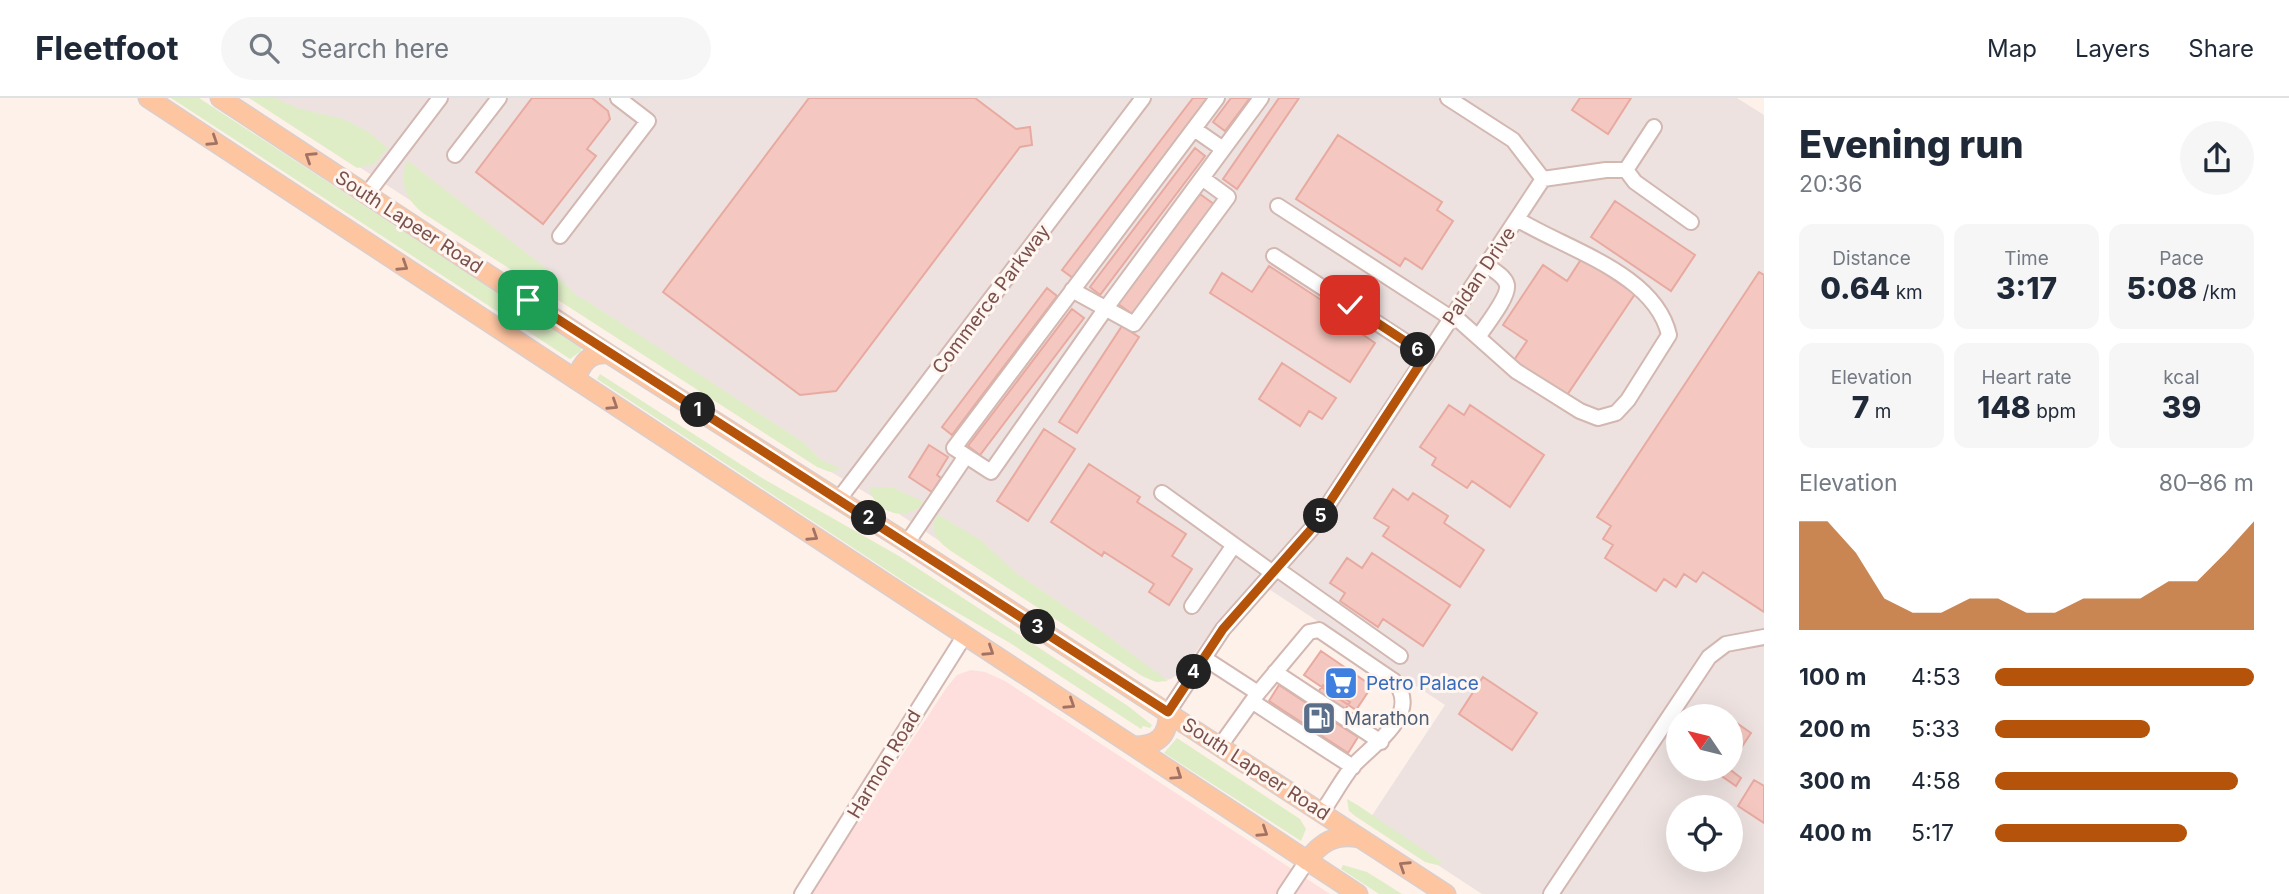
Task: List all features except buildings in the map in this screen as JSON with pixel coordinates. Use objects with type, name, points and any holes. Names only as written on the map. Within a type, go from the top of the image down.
[{"type":"main road","name":"South Lapeer Road","points":[[148,98],[1357,894]]},
{"type":"main road","name":"South Lapeer Road","points":[[220,98],[609,354],[839,499],[1446,894]]},
{"type":"main road","points":[[576,380],[587,359],[593,355],[609,354]]},
{"type":"main road","points":[[1134,746],[1154,744],[1162,738],[1167,730],[1168,712]]},
{"type":"main road","points":[[1307,861],[1315,849],[1338,836],[1362,839]]},
{"type":"street","points":[[367,194],[440,98]]},
{"type":"street","points":[[455,155],[499,98]]},
{"type":"street","points":[[560,236],[648,121],[618,98]]},
{"type":"street","name":"Commerce Parkway","points":[[839,499],[1143,98]]},
{"type":"street","points":[[1217,98],[954,448],[991,472],[1106,308],[1261,98]]},
{"type":"street","points":[[1448,98],[1513,140],[1543,179],[1606,170],[1626,170]]},
{"type":"street","points":[[1626,170],[1654,127]]},
{"type":"street","points":[[1194,129],[1223,149]]},
{"type":"street","points":[[1626,170],[1635,182],[1691,222]]},
{"type":"street","points":[[1073,290],[1134,324],[1228,197],[1202,178]]},
{"type":"street","name":"Paldan Drive","points":[[1168,712],[1223,629],[1324,512],[1543,179]]},
{"type":"street","points":[[1278,206],[1452,316],[1479,336],[1516,371],[1580,411],[1598,418],[1616,412],[1628,400],[1669,334],[1666,322],[1640,287],[1567,243],[1543,235],[1517,219]]},
{"type":"street","points":[[1274,256],[1426,355]]},
{"type":"street","points":[[1479,336],[1506,295],[1507,286],[1504,279],[1486,265]]},
{"type":"street","points":[[907,543],[966,456]]},
{"type":"street","points":[[1162,493],[1234,545],[1400,656]]},
{"type":"street","points":[[1192,606],[1234,545]]},
{"type":"street","points":[[1220,746],[1275,672],[1309,632],[1319,630],[1394,681],[1402,690],[1404,699],[1402,710],[1381,742],[1353,767],[1322,812]]},
{"type":"street","name":"Harmon Road","points":[[802,894],[965,635]]},
{"type":"street","points":[[1550,894],[1709,657],[1726,644],[1764,637]]},
{"type":"street","points":[[1204,658],[1353,767]]},
{"type":"street","points":[[1275,672],[1381,742]]},
{"type":"street","points":[[1284,894],[1307,861]]},
{"type":"shaded area","points":[[254,98],[1737,98],[1764,115],[1764,894],[1482,894],[1369,820],[1445,705],[1255,580],[1218,622],[1181,672],[1171,679],[1159,681],[1142,676],[878,500],[759,429]]},
{"type":"shaded area","points":[[971,670],[985,672],[1005,681],[1330,894],[811,894],[947,687],[957,675]]},
{"type":"green space","points":[[171,98],[199,98],[564,336],[581,348],[581,351],[570,359]]},
{"type":"green space","points":[[249,98],[275,98],[297,108],[343,119],[367,131],[388,148],[374,164],[357,168]]},
{"type":"green space","points":[[407,160],[561,280],[578,297],[803,442],[821,460],[842,469],[830,472],[817,467],[423,213],[405,190]]},
{"type":"green space","points":[[600,374],[762,478],[899,556],[1128,706],[1152,725],[1150,728],[1143,726],[1141,729],[1010,643],[911,586],[597,379]]},
{"type":"green space","points":[[869,487],[892,487],[924,502],[909,513],[892,512],[877,503]]},
{"type":"green space","points":[[937,514],[982,541],[1016,573],[1168,681],[1156,682],[1144,677],[949,549],[934,532]]},
{"type":"green space","points":[[1177,738],[1300,819],[1306,829],[1301,841],[1164,753]]},
{"type":"green space","points":[[1347,799],[1443,863],[1437,865],[1425,862],[1355,816],[1349,811]]},
{"type":"green space","points":[[1343,865],[1367,872],[1402,894],[1379,894],[1341,869]]},
{"type":"place","name":"Petro Palace","points":[[1341,683]]},
{"type":"place","name":"Marathon","points":[[1319,718]]},
{"type":"route","points":[[528,300],[1168,712],[1223,629],[1314,526],[1426,355],[1350,305]]}]
